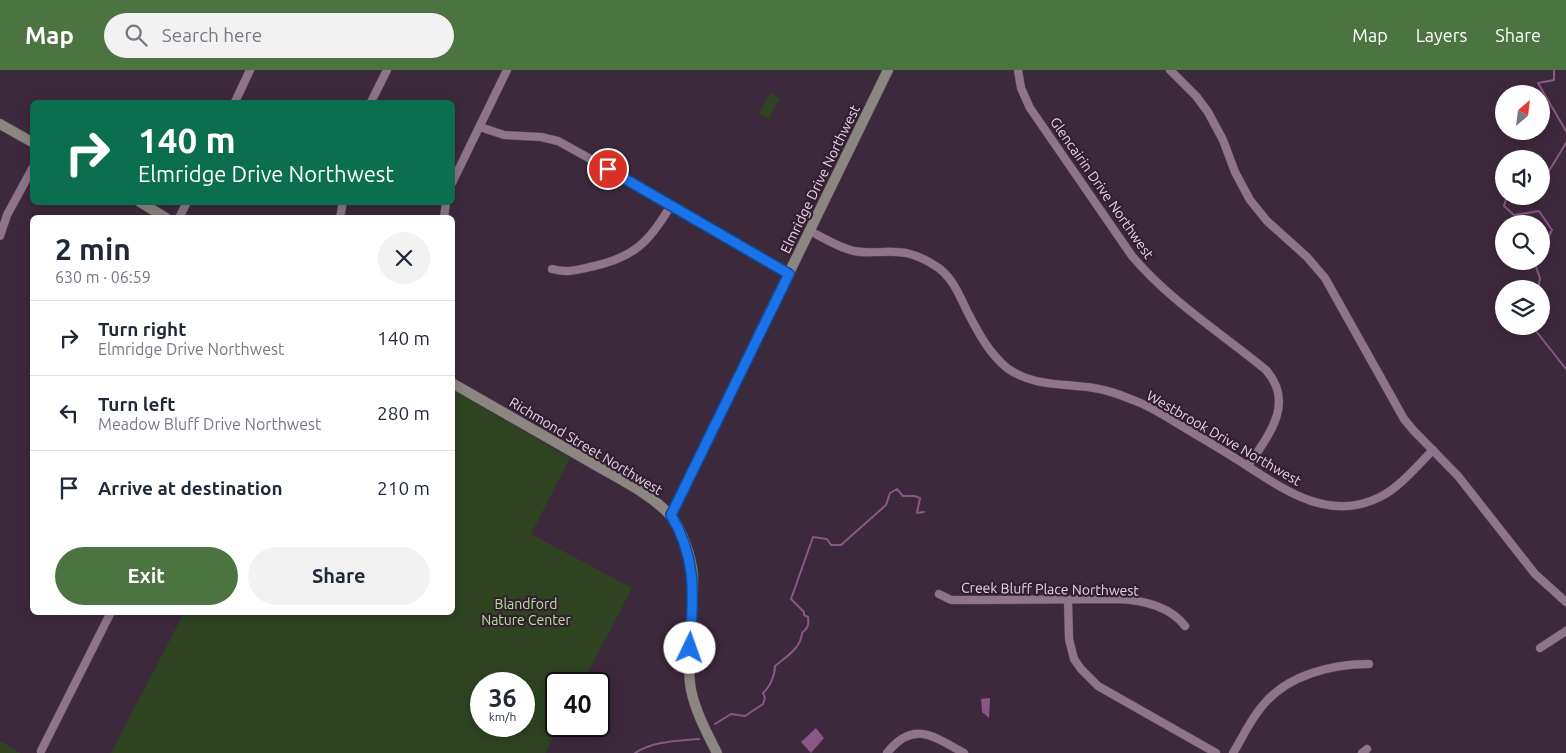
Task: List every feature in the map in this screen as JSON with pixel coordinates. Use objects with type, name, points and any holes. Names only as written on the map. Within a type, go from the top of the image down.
[{"type":"street","points":[[236,100],[250,70]]},
{"type":"street","points":[[373,100],[387,70]]},
{"type":"street","points":[[455,177],[507,70]]},
{"type":"street","name":"Elmridge Drive Northwest","points":[[671,515],[888,70]]},
{"type":"street","name":"Glencairin Drive Northwest","points":[[1018,70],[1023,93],[1030,108],[1132,256],[1164,290],[1266,370],[1275,383],[1279,398],[1278,414],[1272,428],[1248,466]]},
{"type":"street","points":[[1170,70],[1196,96],[1208,112],[1250,200],[1274,228],[1307,257],[1325,278],[1404,419],[1458,476],[1535,574],[1566,602]]},
{"type":"street","points":[[0,124],[30,141]]},
{"type":"street","points":[[480,127],[504,135],[541,137],[558,141],[789,274]]},
{"type":"street","points":[[0,236],[7,215],[30,173]]},
{"type":"street","points":[[145,205],[161,215]]},
{"type":"street","points":[[552,269],[559,272],[573,271],[608,263],[629,254],[647,240],[658,227],[671,205]]},
{"type":"street","name":"Westbrook Drive Northwest","points":[[810,231],[854,251],[901,252],[920,257],[937,266],[950,278],[986,346],[1000,362],[1018,375],[1037,382],[1096,388],[1135,400],[1291,493],[1306,500],[1324,505],[1347,506],[1367,502],[1390,491],[1433,450]]},
{"type":"street","name":"Richmond Street Northwest","points":[[455,385],[641,492],[671,515],[687,548],[693,575],[689,665],[691,689],[694,704],[704,730],[717,753]]},
{"type":"street","name":"Creek Bluff Place Northwest","points":[[939,594],[951,600],[1126,600],[1147,602],[1174,614],[1185,626]]},
{"type":"street","points":[[1068,600],[1068,638],[1074,659],[1080,669],[1098,686],[1216,753]]},
{"type":"street","points":[[41,751],[109,615]]},
{"type":"street","points":[[1540,648],[1566,631]]},
{"type":"street","points":[[1233,753],[1255,716],[1277,691],[1296,679],[1325,670],[1350,664],[1369,664]]},
{"type":"street","points":[[887,753],[899,739],[909,735],[921,734],[936,738],[964,753]]},
{"type":"green space","points":[[770,93],[780,98],[769,119],[759,114]]},
{"type":"green space","name":"Blandford Nature Center","points":[[455,391],[570,458],[531,534],[632,588],[588,672],[545,672],[545,737],[553,737],[545,753],[111,753],[183,615],[455,615]]},
{"type":"green space","points":[[0,741],[21,753],[0,753]]},
{"type":"shaded area","points":[[990,698],[989,718],[982,712],[981,699]]},
{"type":"shaded area","points":[[816,728],[824,738],[811,753],[801,742]]},
{"type":"waterway","points":[[1554,70],[1554,80],[1538,83],[1566,131]]},
{"type":"waterway","points":[[1550,169],[1566,143]]},
{"type":"waterway","points":[[1504,205],[1514,215]]},
{"type":"waterway","points":[[1514,215],[1539,211],[1542,215]]},
{"type":"waterway","points":[[1550,227],[1552,230],[1550,234]]},
{"type":"waterway","points":[[1537,270],[1540,280]]},
{"type":"waterway","points":[[1539,335],[1566,369]]},
{"type":"waterway","points":[[715,724],[731,714],[745,716],[763,704],[765,698],[763,693],[772,681],[775,666],[796,648],[802,633],[806,630],[808,617],[804,615],[804,612],[791,599],[813,537],[827,539],[831,545],[841,545],[886,505],[890,493],[897,489],[903,496],[920,498],[917,513],[924,512]]},
{"type":"waterway","points":[[635,753],[658,744],[699,739]]},
{"type":"route","points":[[608,169],[789,274],[671,515],[687,548],[693,575],[690,648]]}]
